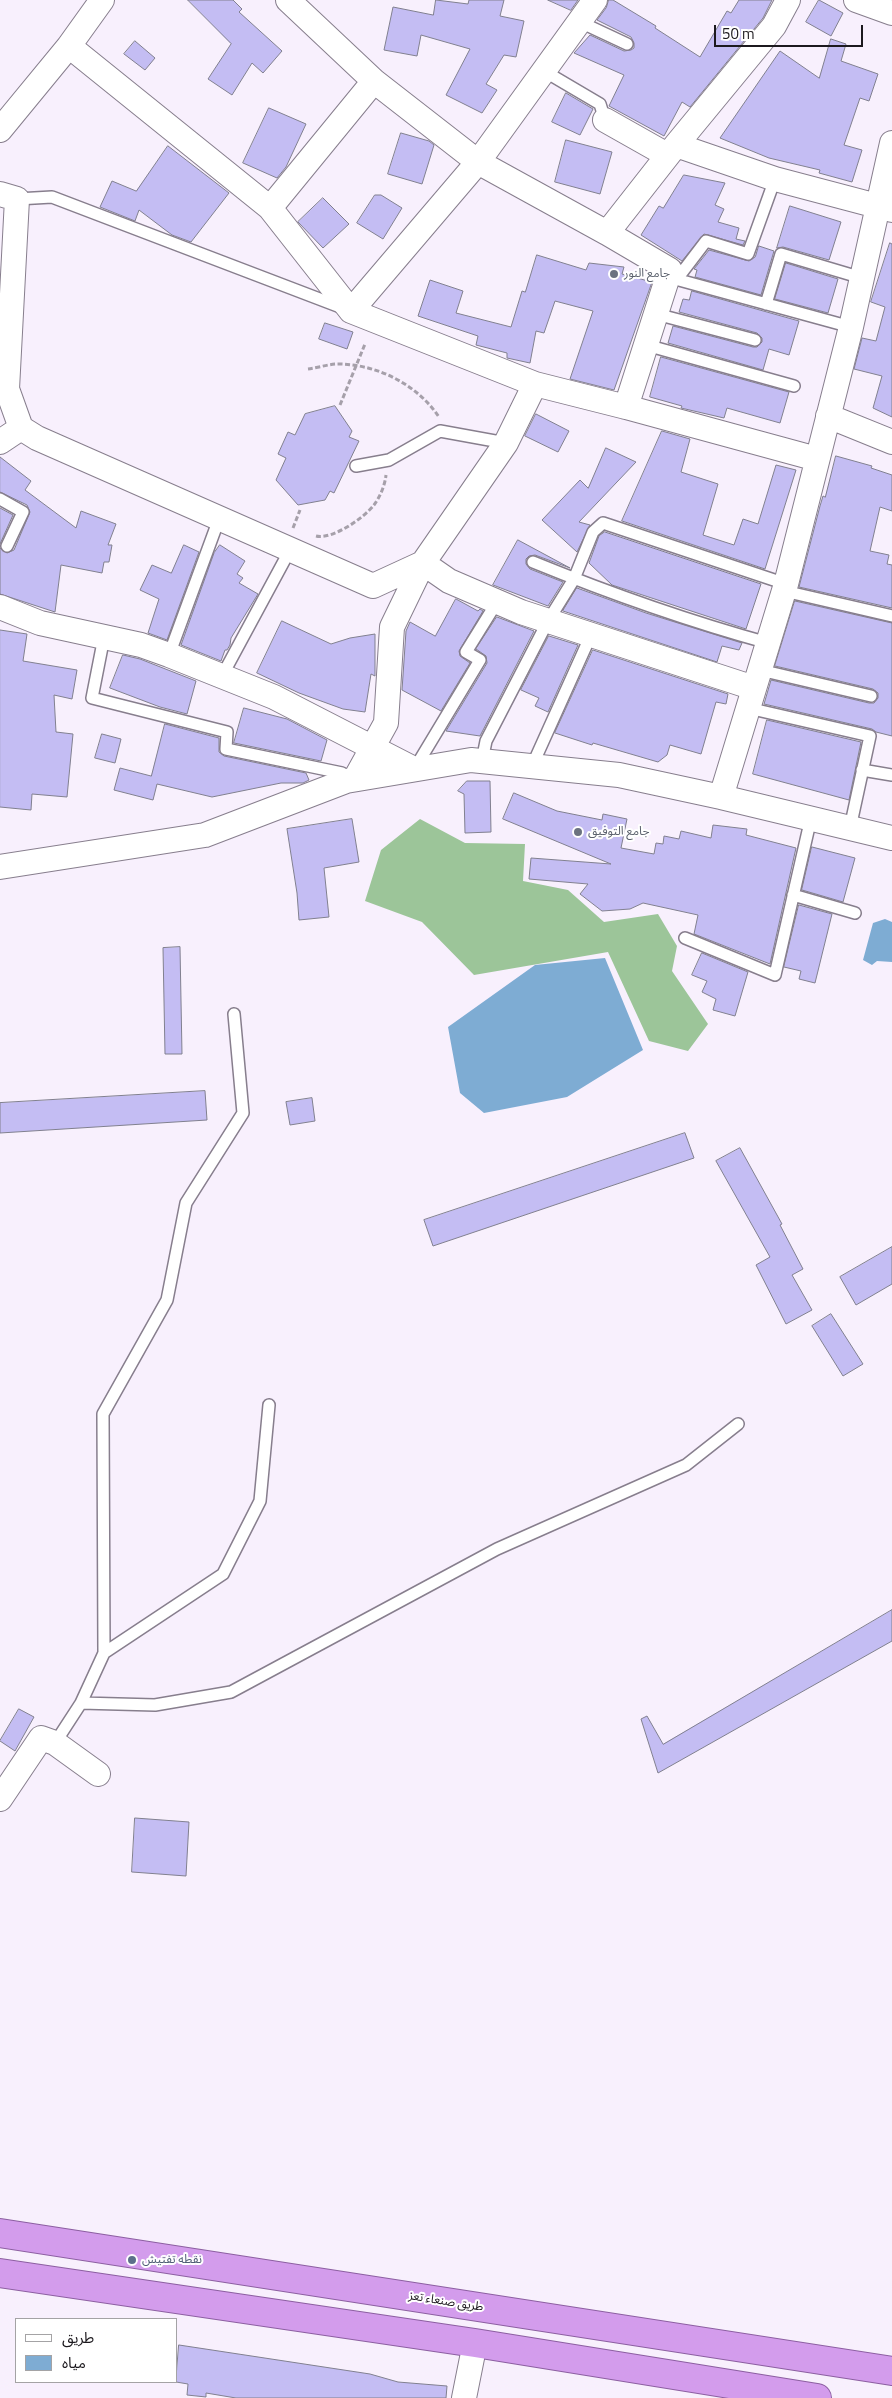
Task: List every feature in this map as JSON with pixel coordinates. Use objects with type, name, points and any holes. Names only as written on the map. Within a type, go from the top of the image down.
[{"type":"highway","name":"طريق صنعاء تعز","points":[[0,2233],[892,2371]]},
{"type":"highway","points":[[0,2273],[475,2343],[817,2398]]},
{"type":"street","points":[[0,130],[69,46],[102,0]]},
{"type":"street","points":[[288,0],[374,81],[478,162],[670,270],[673,278],[656,314],[626,407]]},
{"type":"street","points":[[351,311],[478,162],[595,0]]},
{"type":"street","points":[[607,233],[672,150],[774,26],[788,0]]},
{"type":"street","points":[[856,0],[892,13]]},
{"type":"street","points":[[69,46],[270,208],[351,311],[535,384],[817,459]]},
{"type":"street","points":[[270,208],[374,81]]},
{"type":"street","points":[[605,120],[672,150],[885,207]]},
{"type":"street","points":[[721,797],[785,587],[852,327],[862,278],[885,207],[892,143]]},
{"type":"street","points":[[9,197],[7,389],[21,428],[37,438],[220,519],[295,541],[373,586],[423,563]]},
{"type":"street","points":[[351,780],[386,723],[392,627],[423,563],[506,442],[535,384]]},
{"type":"street","points":[[828,416],[892,442]]},
{"type":"street","points":[[0,442],[21,428]]},
{"type":"street","points":[[423,563],[449,581],[497,602],[548,621],[754,689]]},
{"type":"street","points":[[0,607],[40,623],[141,645],[169,655],[274,697],[414,769]]},
{"type":"street","points":[[0,867],[206,835],[351,780],[471,760],[619,776],[721,797],[892,838]]},
{"type":"street","points":[[0,1799],[41,1738],[56,1743],[98,1774]]},
{"type":"street","points":[[464,2398],[475,2343]]},
{"type":"lane","points":[[580,22],[627,44]]},
{"type":"lane","points":[[544,72],[600,104],[605,120]]},
{"type":"lane","points":[[775,179],[748,254],[706,241],[673,278],[852,327]]},
{"type":"lane","points":[[9,197],[52,198],[351,311]]},
{"type":"lane","points":[[766,304],[781,254],[862,278]]},
{"type":"lane","points":[[656,314],[755,340]]},
{"type":"lane","points":[[646,346],[794,386]]},
{"type":"lane","points":[[356,466],[389,460],[440,430],[506,442]]},
{"type":"lane","points":[[0,499],[23,512],[7,546]]},
{"type":"lane","points":[[169,655],[220,519]]},
{"type":"lane","points":[[482,761],[486,741],[548,621],[574,579],[593,532],[603,523],[785,587],[892,616]]},
{"type":"lane","points":[[222,676],[295,541]]},
{"type":"lane","points":[[533,562],[574,579],[722,630],[768,643]]},
{"type":"lane","points":[[414,769],[480,660],[466,652],[497,602]]},
{"type":"lane","points":[[532,766],[591,635]]},
{"type":"lane","points":[[104,637],[92,698],[228,732],[226,749],[342,773],[351,780]]},
{"type":"lane","points":[[754,689],[871,696]]},
{"type":"lane","points":[[754,689],[870,736],[850,828]]},
{"type":"lane","points":[[862,770],[892,775]]},
{"type":"lane","points":[[684,938],[775,975],[811,818]]},
{"type":"lane","points":[[793,895],[855,913]]},
{"type":"lane","points":[[56,1743],[81,1703],[104,1653],[103,1414],[167,1300],[186,1203],[243,1113],[234,1014]]},
{"type":"lane","points":[[104,1653],[223,1574],[260,1501],[269,1405]]},
{"type":"lane","points":[[81,1703],[155,1705],[231,1692],[497,1549],[686,1465],[738,1424]]},
{"type":"path","points":[[340,405],[364,344]]},
{"type":"path","points":[[308,370],[334,364],[368,368],[405,383],[431,406],[448,431]]},
{"type":"path","points":[[308,534],[322,537],[349,527],[374,506],[385,482],[389,460]]},
{"type":"path","points":[[295,541],[292,530],[300,510]]},
{"type":"green space","points":[[420,819],[465,843],[525,844],[523,881],[568,890],[604,922],[658,914],[677,946],[672,971],[708,1024],[688,1051],[649,1041],[608,952],[474,975],[422,922],[365,901],[381,850]]},
{"type":"water","points":[[885,919],[892,922],[892,962],[877,961],[872,965],[863,960],[873,923]]},
{"type":"water","points":[[605,958],[643,1050],[567,1097],[484,1113],[460,1093],[448,1027],[535,965]]},
{"type":"building","points":[[188,0],[233,0],[242,9],[239,12],[282,51],[263,73],[252,63],[232,95],[208,79],[231,44]]},
{"type":"building","points":[[436,0],[468,4],[469,0],[504,0],[500,16],[524,21],[516,57],[504,55],[486,84],[497,90],[482,113],[446,95],[470,49],[421,35],[417,56],[384,50],[393,7],[433,15]]},
{"type":"building","points":[[548,0],[578,0],[571,10]]},
{"type":"building","points":[[609,0],[613,0],[656,26],[655,28],[700,57],[727,11],[731,13],[739,0],[772,0],[763,18],[690,107],[682,102],[664,136],[609,106],[624,75],[574,53],[590,35],[624,51],[634,48],[631,37],[597,20],[606,8]]},
{"type":"building","points":[[819,0],[843,13],[831,36],[806,22]]},
{"type":"building","points":[[831,39],[846,44],[841,61],[878,74],[869,101],[860,98],[844,145],[862,150],[852,182],[819,173],[820,170],[769,158],[720,138],[780,51],[819,78]]},
{"type":"building","points":[[135,41],[155,58],[145,70],[124,54]]},
{"type":"building","points":[[566,93],[593,109],[580,135],[552,122]]},
{"type":"building","points":[[269,108],[306,124],[286,167],[277,178],[243,163]]},
{"type":"building","points":[[401,133],[429,141],[434,145],[422,184],[388,174]]},
{"type":"building","points":[[566,140],[612,152],[600,194],[555,182]]},
{"type":"building","points":[[168,146],[229,193],[191,242],[172,235],[139,210],[135,221],[100,207],[112,181],[136,191]]},
{"type":"building","points":[[684,175],[725,183],[715,205],[724,209],[718,222],[739,228],[736,239],[745,241],[743,245],[704,234],[682,261],[641,235],[659,206],[663,208]]},
{"type":"building","points":[[375,195],[381,195],[402,208],[383,239],[357,223]]},
{"type":"building","points":[[323,198],[349,224],[323,248],[298,222]]},
{"type":"building","points":[[790,206],[841,222],[829,260],[783,247],[777,248]]},
{"type":"building","points":[[890,243],[892,244],[892,417],[873,408],[882,376],[854,369],[862,338],[876,341],[885,307],[871,302]]},
{"type":"building","points":[[759,246],[774,251],[761,295],[695,277],[697,270],[694,269],[709,250],[749,261],[755,257]]},
{"type":"building","points":[[537,255],[586,270],[589,263],[624,267],[622,274],[652,282],[614,390],[570,379],[593,311],[555,301],[544,333],[536,331],[530,363],[507,358],[507,353],[476,345],[478,336],[418,316],[430,280],[463,291],[456,313],[511,327],[522,291],[525,292]]},
{"type":"building","points":[[786,263],[838,279],[828,313],[775,299]]},
{"type":"building","points":[[692,291],[799,321],[789,355],[769,349],[763,370],[668,343],[673,326],[753,347],[757,347],[762,342],[762,338],[757,333],[679,312],[683,299],[689,300]]},
{"type":"building","points":[[325,323],[353,332],[347,349],[319,339]]},
{"type":"building","points":[[661,357],[789,392],[780,423],[727,408],[724,418],[681,408],[682,406],[650,397]]},
{"type":"building","points":[[335,406],[352,431],[349,437],[359,441],[334,493],[330,491],[325,500],[298,505],[276,480],[286,458],[278,454],[288,432],[295,435],[305,414]]},
{"type":"building","points":[[536,414],[569,431],[558,452],[525,436]]},
{"type":"building","points":[[662,431],[690,439],[681,472],[718,484],[703,535],[734,545],[743,519],[758,524],[776,465],[796,470],[765,569],[622,521]]},
{"type":"building","points":[[606,448],[636,462],[579,522],[590,525],[577,552],[542,520],[580,480],[588,488]]},
{"type":"building","points":[[836,456],[872,466],[871,468],[892,475],[892,511],[880,507],[870,551],[889,555],[887,564],[892,565],[892,608],[799,587],[820,506],[823,496],[825,497]]},
{"type":"building","points":[[0,457],[31,481],[25,490],[76,528],[81,511],[116,524],[108,545],[112,545],[109,562],[104,562],[102,573],[61,565],[55,612],[0,594],[0,548],[7,553],[14,550],[30,512],[27,505],[0,492]]},
{"type":"building","points":[[0,508],[13,515],[0,544]]},
{"type":"building","points":[[605,532],[761,584],[746,629],[612,585],[589,563],[599,536]]},
{"type":"building","points":[[518,540],[570,568],[535,555],[529,556],[526,559],[526,564],[530,569],[563,582],[548,606],[493,585]]},
{"type":"building","points":[[184,545],[199,552],[167,640],[148,633],[159,599],[140,590],[152,565],[171,573]]},
{"type":"building","points":[[220,545],[245,561],[237,574],[243,578],[239,583],[258,594],[231,638],[230,645],[225,650],[221,661],[181,645],[214,553]]},
{"type":"building","points":[[577,588],[646,613],[742,643],[739,650],[722,646],[717,662],[563,611]]},
{"type":"building","points":[[456,599],[478,611],[480,609],[483,611],[459,651],[460,656],[470,663],[441,711],[402,690],[406,631],[410,622],[435,636]]},
{"type":"building","points":[[795,601],[892,623],[892,736],[876,732],[872,729],[764,704],[771,680],[869,703],[874,703],[878,698],[878,693],[873,689],[775,666]]},
{"type":"building","points":[[497,617],[534,631],[480,736],[446,731],[487,663],[486,656],[476,649]]},
{"type":"building","points":[[282,621],[331,644],[350,638],[375,634],[375,676],[371,674],[365,712],[343,709],[299,693],[257,673]]},
{"type":"building","points":[[0,630],[27,634],[23,661],[77,670],[72,699],[54,695],[56,732],[73,734],[67,797],[32,794],[31,810],[0,807]]},
{"type":"building","points":[[549,636],[578,645],[548,712],[535,706],[539,698],[521,690]]},
{"type":"building","points":[[593,650],[728,694],[726,704],[716,702],[701,754],[670,745],[667,755],[658,762],[593,743],[592,745],[555,733]]},
{"type":"building","points":[[123,655],[140,659],[196,681],[187,714],[160,707],[110,688]]},
{"type":"building","points":[[244,708],[287,719],[327,740],[321,761],[234,743]]},
{"type":"building","points":[[767,720],[861,742],[849,800],[753,774]]},
{"type":"building","points":[[165,724],[219,738],[219,752],[224,756],[306,773],[309,780],[303,783],[281,783],[212,797],[157,784],[153,800],[114,790],[120,768],[151,776]]},
{"type":"building","points":[[102,734],[121,739],[115,763],[95,758]]},
{"type":"building","points":[[467,781],[490,781],[491,832],[465,833],[464,794],[458,791]]},
{"type":"building","points":[[514,793],[557,811],[602,820],[603,814],[627,819],[621,848],[654,854],[656,843],[663,844],[664,836],[679,839],[681,831],[711,838],[713,825],[747,829],[746,835],[796,848],[770,964],[694,934],[698,915],[643,903],[630,909],[602,911],[580,894],[588,884],[529,879],[531,858],[611,864],[503,819]]},
{"type":"building","points":[[352,819],[359,862],[324,868],[329,917],[299,920],[297,893],[287,829]]},
{"type":"building","points":[[812,847],[855,858],[843,902],[802,890]]},
{"type":"building","points":[[799,905],[832,914],[815,983],[799,979],[801,971],[784,967]]},
{"type":"building","points":[[180,947],[182,1054],[165,1054],[163,948]]},
{"type":"building","points":[[702,953],[748,972],[735,1016],[713,1010],[716,999],[702,992],[707,981],[692,975]]},
{"type":"building","points":[[205,1091],[207,1120],[0,1133],[0,1103]]},
{"type":"building","points":[[312,1098],[315,1121],[290,1125],[286,1102]]},
{"type":"building","points":[[685,1133],[694,1158],[433,1246],[424,1220]]},
{"type":"building","points":[[740,1148],[782,1224],[780,1225],[803,1269],[792,1275],[812,1310],[786,1324],[756,1265],[770,1257],[716,1161]]},
{"type":"building","points":[[892,1247],[892,1284],[856,1305],[840,1277]]},
{"type":"building","points":[[831,1314],[863,1364],[843,1376],[812,1326]]},
{"type":"building","points":[[892,1610],[892,1641],[658,1773],[641,1719],[647,1716],[663,1744]]},
{"type":"building","points":[[19,1709],[34,1717],[15,1751],[0,1741]]},
{"type":"building","points":[[135,1818],[189,1822],[186,1876],[132,1872]]},
{"type":"building","points":[[179,2345],[370,2374],[398,2382],[447,2386],[446,2398],[236,2398],[206,2393],[206,2397],[187,2395],[188,2384],[178,2382]]},
{"type":"place","name":"جامع النور","points":[[614,274]]},
{"type":"place","name":"جامع التوفيق","points":[[578,832]]},
{"type":"place","name":"نقطه تفتيش","points":[[132,2260]]}]
